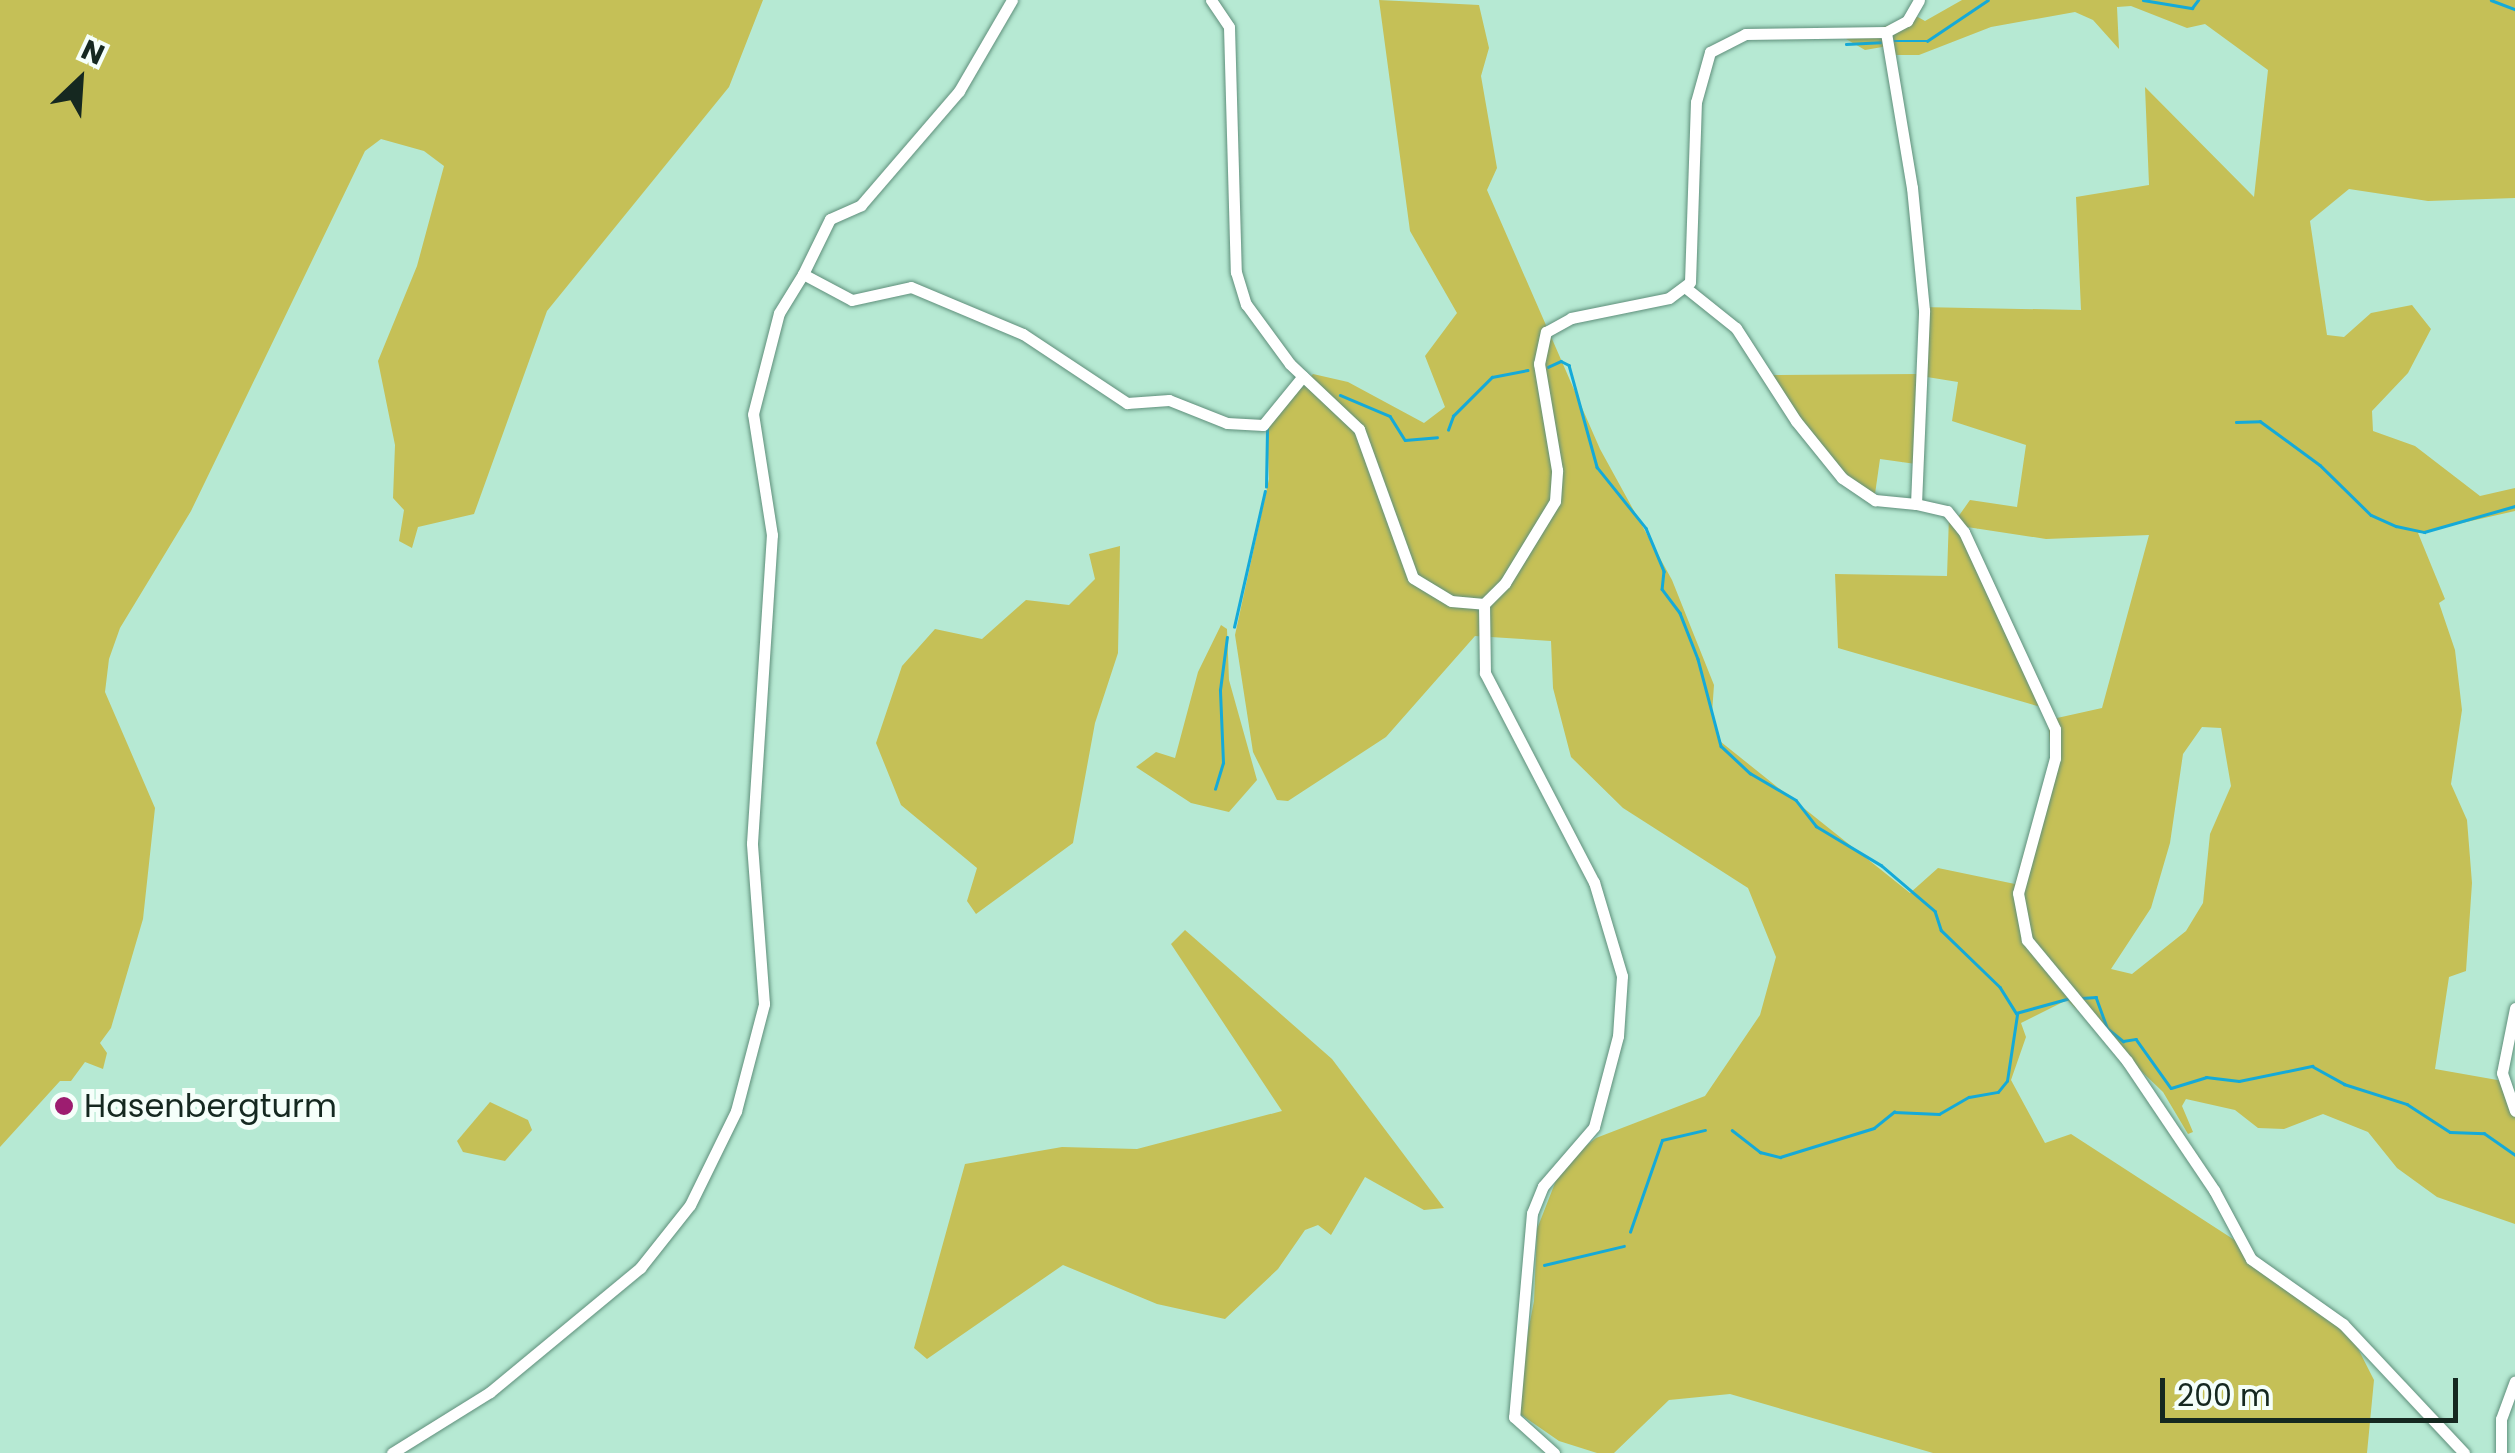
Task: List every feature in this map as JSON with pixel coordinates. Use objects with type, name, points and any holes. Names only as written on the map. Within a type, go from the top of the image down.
[{"type":"street","points":[[392,1453],[490,1392],[640,1268],[690,1206],[736,1111],[764,1004],[752,811],[772,535],[753,414],[779,313],[830,219],[861,205],[965,82],[1012,0]]},
{"type":"street","points":[[1211,0],[1225,16],[1230,42],[1239,286],[1256,322],[1303,376],[1338,404],[1364,438],[1409,574],[1440,597],[1484,604]]},
{"type":"street","points":[[1554,1453],[1514,1417],[1532,1213],[1543,1186],[1594,1127],[1618,1036],[1622,976],[1602,900],[1485,673],[1484,604],[1505,583],[1554,501],[1557,470],[1539,364],[1546,332],[1563,320],[1661,301],[1686,288],[1696,253],[1696,102],[1710,52],[1745,34],[1886,32],[1912,16],[1919,0]]},
{"type":"street","points":[[1886,32],[1912,188],[1924,310],[1916,504]]},
{"type":"street","points":[[803,274],[852,300],[911,287],[1022,334],[1127,403],[1169,400],[1227,422],[1263,425],[1303,376]]},
{"type":"street","points":[[1686,288],[1736,328],[1796,421],[1842,478],[1876,500],[1947,511],[1964,532],[2055,729],[2055,758],[2018,894],[2027,940],[2126,1061],[2214,1190],[2250,1259],[2343,1324],[2464,1453]]},
{"type":"street","points":[[2515,1008],[2502,1073],[2515,1111]]},
{"type":"street","points":[[2500,1453],[2502,1419],[2515,1381]]},
{"type":"shaded area","points":[[0,0],[763,0],[729,87],[547,311],[474,514],[418,527],[412,548],[399,541],[404,510],[393,498],[395,445],[378,361],[417,266],[444,166],[424,151],[381,139],[365,151],[191,511],[120,628],[109,659],[105,692],[155,808],[143,919],[111,1028],[100,1043],[107,1053],[103,1069],[85,1062],[71,1081],[60,1081],[0,1147]]},
{"type":"shaded area","points":[[1379,0],[1479,5],[1489,48],[1481,76],[1497,168],[1487,190],[1600,449],[1672,580],[1714,685],[1712,713],[1721,742],[1910,893],[1938,868],[2015,884],[2051,758],[2048,720],[2102,708],[2149,535],[2046,539],[1967,527],[2041,707],[1838,648],[1835,574],[1947,576],[1949,516],[1958,517],[1970,500],[2017,507],[2026,445],[1952,421],[1958,382],[1927,377],[1923,465],[1880,459],[1874,501],[1862,495],[1763,375],[1918,374],[1919,307],[2081,310],[2076,197],[2149,185],[2145,87],[2254,197],[2268,70],[2205,24],[2187,28],[2131,6],[2117,7],[2119,49],[2093,20],[2075,12],[1991,27],[1919,55],[1896,55],[1888,46],[1865,50],[1846,39],[1916,16],[1925,21],[1962,0],[2515,0],[2515,198],[2428,201],[2349,189],[2310,221],[2327,335],[2344,337],[2371,313],[2412,305],[2431,329],[2408,373],[2372,411],[2373,431],[2415,446],[2480,496],[2515,488],[2515,511],[2418,533],[2445,599],[2439,603],[2455,650],[2462,710],[2451,784],[2467,820],[2472,883],[2466,971],[2449,977],[2435,1069],[2503,1081],[2515,1111],[2515,1224],[2437,1197],[2397,1168],[2368,1132],[2323,1114],[2284,1129],[2258,1128],[2235,1110],[2186,1099],[2182,1106],[2193,1132],[2188,1134],[2163,1092],[2067,1000],[2021,1023],[2026,1037],[2011,1080],[2045,1143],[2071,1134],[2236,1241],[2346,1325],[2374,1380],[2367,1453],[1933,1453],[1730,1394],[1669,1400],[1614,1453],[1597,1453],[1559,1441],[1513,1409],[1534,1301],[1537,1229],[1562,1165],[1596,1138],[1705,1096],[1760,1015],[1776,957],[1748,888],[1623,808],[1571,757],[1553,688],[1551,641],[1475,636],[1386,737],[1288,801],[1277,800],[1253,752],[1235,635],[1269,479],[1267,427],[1313,374],[1348,382],[1424,423],[1445,407],[1425,356],[1457,313],[1410,231]],"holes":[[[2202,727],[2221,728],[2231,786],[2210,834],[2203,903],[2186,931],[2132,974],[2111,969],[2151,908],[2170,843],[2183,754]]]},
{"type":"shaded area","points":[[1120,546],[1118,653],[1095,723],[1073,843],[976,914],[967,901],[977,868],[901,805],[876,743],[902,666],[935,629],[982,639],[1026,600],[1069,605],[1095,579],[1089,554]]},
{"type":"shaded area","points":[[1221,625],[1227,629],[1229,680],[1257,780],[1229,812],[1191,803],[1136,767],[1156,752],[1175,758],[1198,672]]},
{"type":"shaded area","points":[[1185,930],[1332,1059],[1444,1208],[1424,1210],[1365,1177],[1331,1235],[1318,1225],[1305,1230],[1278,1269],[1225,1319],[1157,1304],[1063,1265],[927,1359],[914,1348],[965,1164],[1062,1147],[1137,1149],[1282,1111],[1171,944]]},
{"type":"shaded area","points":[[490,1102],[528,1120],[532,1130],[505,1161],[463,1152],[457,1141]]},
{"type":"waterway","points":[[1892,41],[1927,41],[1988,0]]},
{"type":"waterway","points":[[2143,0],[2192,8],[2198,0]]},
{"type":"waterway","points":[[2491,0],[2515,9]]},
{"type":"waterway","points":[[1846,44],[1880,42]]},
{"type":"waterway","points":[[1548,367],[1561,361],[1569,365],[1597,467],[1646,528],[1664,571],[1662,589],[1680,613],[1698,659],[1721,746],[1750,773],[1796,800],[1816,826],[1881,865],[1935,911],[1941,930],[2000,987],[2016,1013],[2067,999]]},
{"type":"waterway","points":[[1448,430],[1453,416],[1492,377],[1527,370]]},
{"type":"waterway","points":[[1340,395],[1390,416],[1405,440],[1437,437]]},
{"type":"waterway","points":[[2236,422],[2260,421],[2320,465],[2371,515],[2396,526],[2424,532],[2515,506]]},
{"type":"waterway","points":[[1266,487],[1267,429]]},
{"type":"waterway","points":[[1234,627],[1265,491]]},
{"type":"waterway","points":[[1215,789],[1223,763],[1220,690],[1227,637]]},
{"type":"waterway","points":[[2082,998],[2096,997],[2107,1028],[2123,1041],[2136,1039],[2171,1088],[2206,1077],[2239,1081],[2312,1066],[2344,1084],[2407,1104],[2450,1132],[2484,1133],[2515,1155]]},
{"type":"waterway","points":[[1732,1130],[1760,1152],[1780,1157],[1874,1128],[1894,1112],[1939,1114],[1969,1097],[1998,1092],[2007,1081],[2017,1015]]},
{"type":"waterway","points":[[1630,1232],[1662,1140],[1705,1130]]},
{"type":"waterway","points":[[1544,1265],[1624,1246]]},
{"type":"place","name":"Hasenbergturm","points":[[64,1106]]}]
